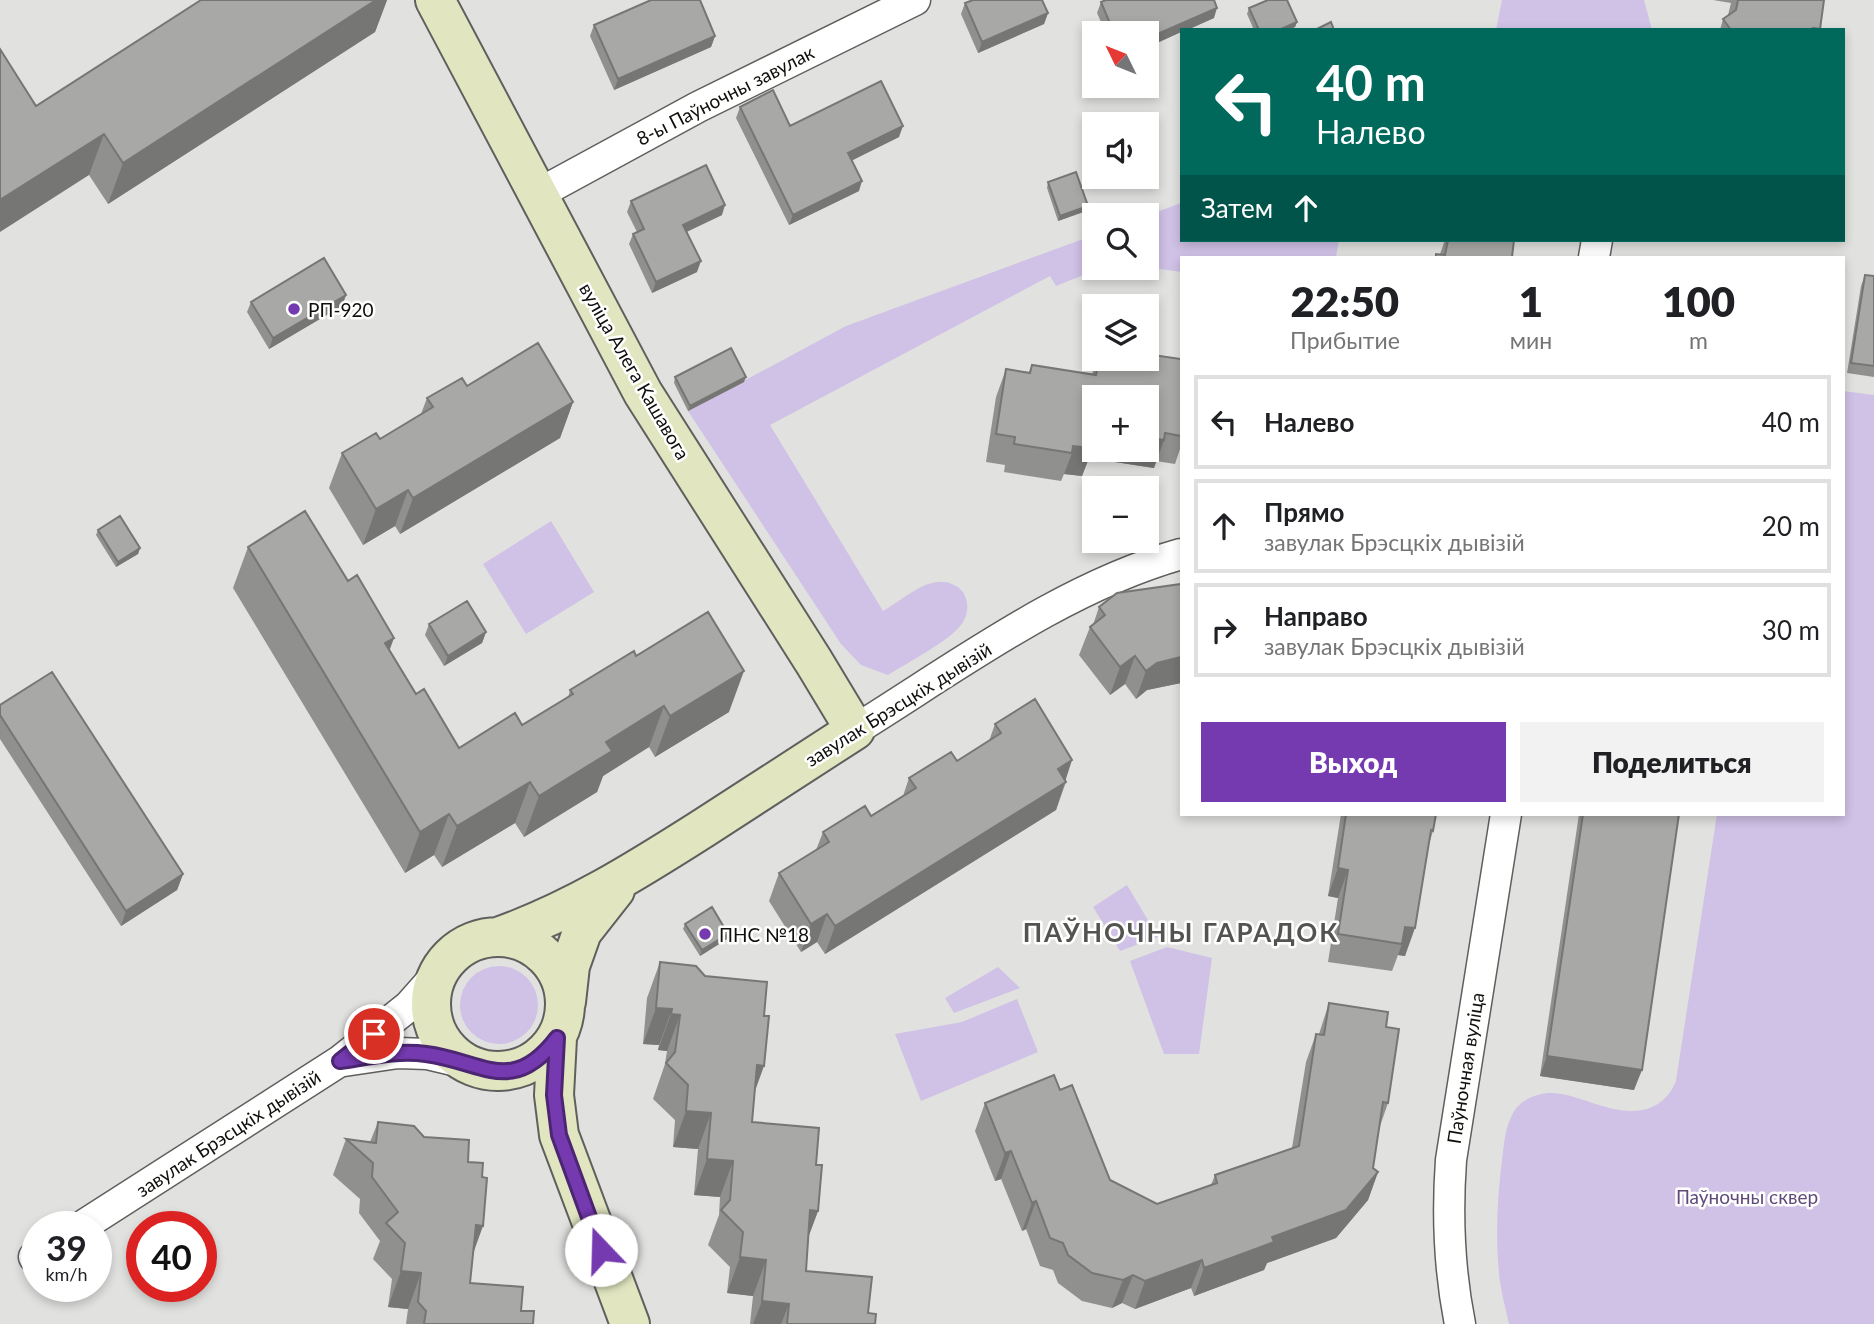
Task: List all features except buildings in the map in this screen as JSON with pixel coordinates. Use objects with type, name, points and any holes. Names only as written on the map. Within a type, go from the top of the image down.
[{"type":"street","name":"вуліца Алега Кашавога","points":[[435,0],[643,393],[855,730]]},
{"type":"street","name":"8-ы Паўночны завулак","points":[[538,194],[698,107],[915,0]]},
{"type":"street","name":"завулак Брэсцкіх дывізій","points":[[498,937],[584,901],[627,877],[855,730],[1050,610],[1124,574],[1180,554]]},
{"type":"street","name":"Паўночная вуліца","points":[[1460,1324],[1449,1252],[1451,1160],[1506,816]]},
{"type":"street","name":"завулак Брэсцкіх дывізій","points":[[627,877],[582,932],[570,966],[554,1095],[559,1135],[630,1324]]},
{"type":"street","points":[[498,937],[516,939],[547,956],[564,986],[562,1021],[546,1052],[533,1063],[516,1070],[498,1072],[473,1067],[451,1053],[433,1022],[430,1004],[433,987],[450,957],[464,946],[481,939],[498,937]]},
{"type":"street","name":"завулак Брэсцкіх дывізій","points":[[106,1211],[340,1061],[409,1006],[440,971]]},
{"type":"street","name":"завулак Брэсцкіх дывізій","points":[[340,1061],[398,1053],[427,1054],[473,1067],[510,1086],[559,1135]]},
{"type":"green space","points":[[1502,0],[1644,0],[1651,28],[1496,28]]},
{"type":"green space","points":[[1180,203],[1180,242],[1339,242],[1336,256],[1180,256],[1180,272],[1159,269],[1159,211]]},
{"type":"green space","points":[[1082,239],[1082,276],[1056,286],[1050,276],[770,425],[883,611],[916,590],[934,583],[952,584],[965,596],[966,616],[955,631],[938,645],[888,675],[861,665],[841,644],[688,411],[846,326]]},
{"type":"green space","name":"Паўночны сквер","points":[[1845,391],[1874,395],[1874,1324],[1509,1324],[1500,1282],[1497,1221],[1504,1142],[1510,1118],[1515,1110],[1531,1097],[1550,1093],[1615,1109],[1648,1109],[1663,1100],[1676,1081],[1717,816],[1845,816]]},
{"type":"green space","points":[[551,521],[594,592],[526,634],[483,564]]},
{"type":"green space","points":[[1127,885],[1158,937],[1120,951],[1093,907]]},
{"type":"green space","points":[[1167,947],[1212,958],[1199,1054],[1164,1054],[1130,961]]},
{"type":"green space","points":[[499,966],[514,969],[526,978],[535,990],[538,1005],[535,1020],[526,1032],[514,1041],[499,1044],[484,1041],[472,1032],[463,1020],[460,1005],[463,990],[472,978],[484,969]]},
{"type":"green space","points":[[998,967],[1020,988],[954,1013],[945,998]]},
{"type":"green space","points":[[1017,999],[1038,1052],[921,1101],[895,1034],[962,1022]]},
{"type":"place","name":"РП-920","points":[[294,309]]},
{"type":"place","name":"ПНС №18","points":[[705,934]]},
{"type":"district","name":"ПАЎНОЧНЫ ГАРАДОК","points":[[1181,932]]},
{"type":"route","points":[[374,1034],[340,1061],[398,1053],[427,1054],[465,1063],[481,1070],[498,1072],[516,1070],[533,1063],[557,1038],[554,1095],[559,1135],[601,1250]]}]
